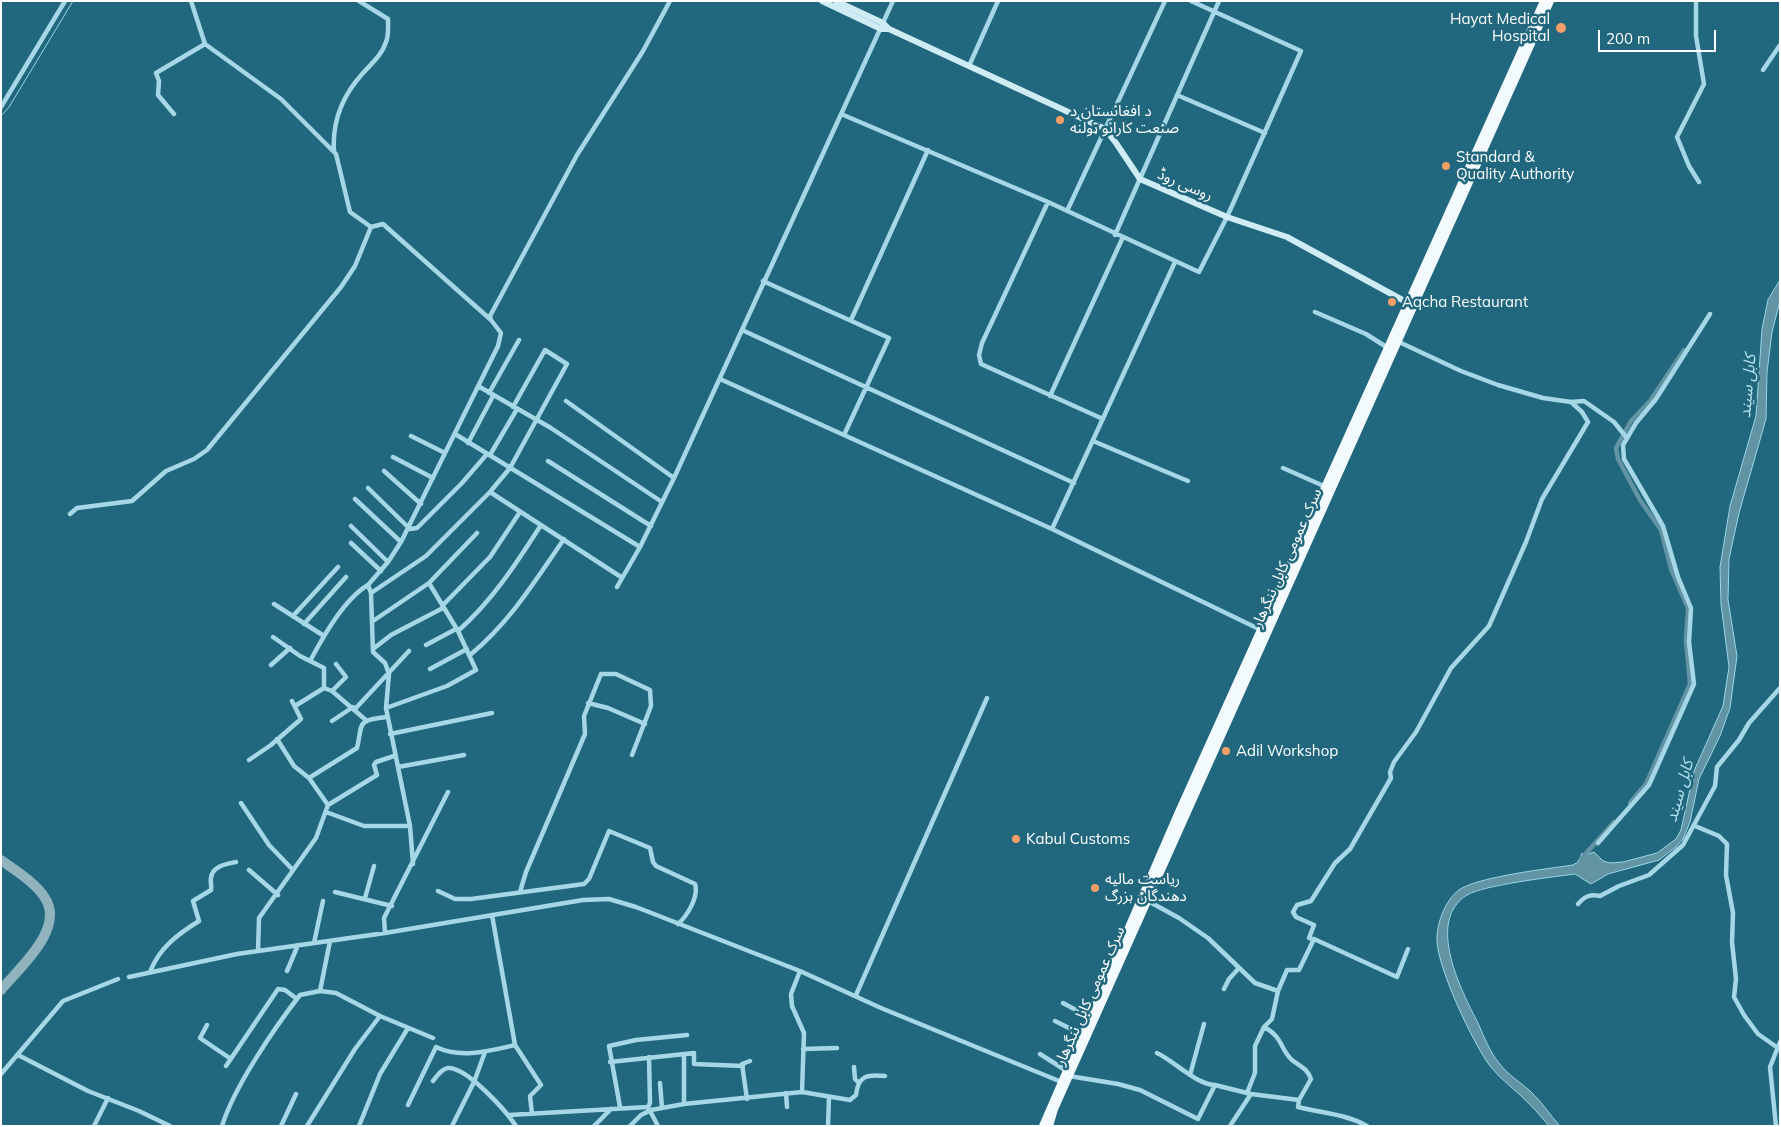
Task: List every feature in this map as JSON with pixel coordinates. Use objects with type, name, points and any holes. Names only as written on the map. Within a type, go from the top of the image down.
[{"type":"highway","name":"سرک عمومی کابل ننگرهار","points":[[1067,1073],[1081,1034],[1265,632],[1326,487],[1399,342],[1522,57],[1544,1]]},
{"type":"highway","name":"سرک عمومی کابل ننگرهار","points":[[1043,1126],[1148,901],[1354,433],[1408,302],[1550,1]]},
{"type":"highway","name":"سرک عمومی کابل ننگرهار","points":[[1049,1126],[1062,1083]]},
{"type":"main road","name":"روسی روڈ","points":[[822,1],[889,29],[1105,130],[1116,142],[1140,179],[1227,217],[1287,237],[1408,302]]},
{"type":"main road","name":"روسی روڈ","points":[[836,1],[882,26]]},
{"type":"street","points":[[1,106],[65,1]]},
{"type":"street","points":[[191,1],[206,44],[281,99],[334,152]]},
{"type":"street","points":[[310,661],[324,636],[349,602],[381,571],[401,542],[501,339],[501,333],[491,320],[383,224],[370,227],[350,212],[334,152],[333,136],[337,117],[350,87],[378,58],[387,41],[388,19],[359,1]]},
{"type":"street","points":[[491,320],[490,316],[577,155],[642,51],[670,1]]},
{"type":"street","points":[[617,587],[651,526],[674,478],[893,1]]},
{"type":"street","points":[[969,66],[998,1]]},
{"type":"street","points":[[1067,211],[1165,1]]},
{"type":"street","points":[[841,114],[1048,202],[1199,272],[1227,217],[1301,51],[1191,1]]},
{"type":"street","points":[[1115,234],[1219,1]]},
{"type":"street","points":[[1696,1],[1696,36],[1704,84],[1677,137],[1689,166],[1699,182]]},
{"type":"street","points":[[174,114],[158,95],[159,81],[156,73],[206,44]]},
{"type":"street","points":[[1764,70],[1780,45]]},
{"type":"street","points":[[1177,95],[1265,133]]},
{"type":"street","points":[[851,320],[928,150]]},
{"type":"street","points":[[1048,202],[979,355],[981,364],[1103,420]]},
{"type":"street","points":[[70,514],[76,508],[132,501],[166,471],[194,459],[207,450],[341,287],[355,266],[370,227]]},
{"type":"street","points":[[1050,396],[1123,237]]},
{"type":"street","points":[[1052,529],[1175,262]]},
{"type":"street","points":[[763,281],[889,338],[844,435]]},
{"type":"street","points":[[1315,312],[1366,334],[1388,348]]},
{"type":"street","points":[[1598,843],[1649,785],[1694,684],[1689,642],[1692,608],[1678,577],[1663,526],[1624,459],[1622,445],[1656,399],[1710,314]]},
{"type":"street","points":[[742,330],[1074,483]]},
{"type":"street","points":[[468,443],[519,340]]},
{"type":"street","points":[[1399,342],[1484,380],[1543,398],[1584,400],[1606,414],[1627,438]]},
{"type":"street","points":[[368,488],[410,529],[417,528],[488,455],[545,350],[567,364],[510,468],[490,492],[426,556],[371,593]]},
{"type":"street","points":[[720,379],[1052,529],[1265,632]]},
{"type":"street","points":[[478,386],[537,420],[662,502]]},
{"type":"street","points":[[566,401],[674,478]]},
{"type":"street","points":[[1408,949],[1398,977],[1309,938],[1314,925],[1296,916],[1293,912],[1296,905],[1311,901],[1335,863],[1350,849],[1391,778],[1390,772],[1394,762],[1416,732],[1451,668],[1490,626],[1542,500],[1588,422],[1574,401]]},
{"type":"street","points":[[455,434],[640,547]]},
{"type":"street","points":[[411,436],[445,453]]},
{"type":"street","points":[[1093,440],[1188,481]]},
{"type":"street","points":[[393,457],[433,478]]},
{"type":"street","points":[[548,461],[651,526]]},
{"type":"street","points":[[1283,468],[1326,487]]},
{"type":"street","points":[[384,471],[421,504]]},
{"type":"street","points":[[490,492],[622,577]]},
{"type":"street","points":[[355,498],[401,542]]},
{"type":"street","points":[[373,649],[391,635],[443,606],[490,557],[520,512]]},
{"type":"street","points":[[352,526],[388,562]]},
{"type":"street","points":[[426,645],[457,630],[475,616],[506,579],[541,526]]},
{"type":"street","points":[[373,621],[429,583],[476,533]]},
{"type":"street","points":[[470,655],[494,635],[529,591],[564,539]]},
{"type":"street","points":[[351,543],[381,571]]},
{"type":"street","points":[[293,616],[338,567]]},
{"type":"street","points":[[304,624],[346,577]]},
{"type":"street","points":[[386,708],[447,686],[473,673],[476,667],[429,583]]},
{"type":"street","points":[[368,585],[371,593],[373,649],[387,666],[389,674],[387,717],[410,826],[413,864]]},
{"type":"street","points":[[274,604],[324,636]]},
{"type":"street","points":[[273,637],[324,668],[324,688]]},
{"type":"street","points":[[271,666],[290,648]]},
{"type":"street","points":[[430,669],[467,650]]},
{"type":"street","points":[[332,721],[354,708],[389,674],[409,651]]},
{"type":"street","points":[[332,691],[346,677],[336,664]]},
{"type":"street","points":[[520,892],[526,872],[585,734],[584,716],[601,674],[616,674],[650,690],[651,706],[632,755]]},
{"type":"street","points":[[249,760],[271,745],[301,719],[293,704],[324,688],[332,691],[367,721]]},
{"type":"street","points":[[1578,904],[1584,897],[1600,896],[1618,886],[1648,875],[1683,845],[1715,786],[1717,767],[1739,740],[1749,723],[1780,688]]},
{"type":"street","points":[[856,994],[987,698]]},
{"type":"street","points":[[588,703],[608,708],[645,724]]},
{"type":"street","points":[[390,734],[492,713]]},
{"type":"street","points":[[309,778],[357,748],[359,729],[367,721],[387,717]]},
{"type":"street","points":[[277,739],[294,766],[309,778],[328,805]]},
{"type":"street","points":[[398,767],[464,754]]},
{"type":"street","points":[[258,951],[259,918],[278,895],[292,869],[316,838],[328,805],[377,775],[374,765],[376,762],[394,756]]},
{"type":"street","points":[[385,934],[384,918],[392,906],[448,792]]},
{"type":"street","points":[[241,803],[269,845],[292,869]]},
{"type":"street","points":[[326,812],[364,826],[410,826]]},
{"type":"street","points":[[1695,826],[1719,836],[1728,844],[1726,875],[1733,913],[1732,942],[1736,979],[1734,996],[1744,1015],[1758,1034],[1778,1048]]},
{"type":"street","points":[[438,890],[456,899],[584,884],[589,879],[610,831],[650,848],[653,862],[656,866],[695,884],[697,889],[690,910],[678,924]]},
{"type":"street","points":[[150,972],[159,955],[178,934],[199,921],[193,901],[211,890],[210,877],[213,872],[219,866],[236,862]]},
{"type":"street","points":[[365,898],[374,866]]},
{"type":"street","points":[[249,870],[278,895]]},
{"type":"street","points":[[335,892],[392,906]]},
{"type":"street","points":[[129,977],[258,951],[385,934],[583,900],[609,900],[636,907],[800,971],[1062,1083]]},
{"type":"street","points":[[314,943],[323,901]]},
{"type":"street","points":[[1148,901],[1179,918],[1208,938],[1255,983],[1278,992]]},
{"type":"street","points":[[492,915],[515,1045],[541,1085],[530,1096],[532,1114]]},
{"type":"street","points":[[1230,1126],[1249,1094],[1255,1073],[1255,1046],[1264,1027],[1272,1019],[1278,992],[1287,970],[1299,970],[1314,939]]},
{"type":"street","points":[[320,992],[330,941]]},
{"type":"street","points":[[287,971],[298,945]]},
{"type":"street","points":[[1224,989],[1229,979],[1239,968]]},
{"type":"street","points":[[800,971],[791,994],[792,1006],[804,1033],[802,1092]]},
{"type":"street","points":[[1,1074],[63,1000],[118,979]]},
{"type":"street","points":[[226,1066],[278,989],[285,990],[297,999]]},
{"type":"street","points":[[222,1126],[227,1112],[254,1063],[300,995],[320,992],[336,993],[380,1016],[433,1038]]},
{"type":"street","points":[[1063,1003],[1089,1017]]},
{"type":"street","points":[[307,1126],[355,1049],[380,1016]]},
{"type":"street","points":[[1055,1021],[1081,1034]]},
{"type":"street","points":[[1190,1075],[1204,1024]]},
{"type":"street","points":[[207,1025],[200,1038],[231,1059]]},
{"type":"street","points":[[1264,1027],[1273,1032],[1282,1042],[1291,1059],[1307,1069],[1311,1079],[1299,1100],[1298,1107],[1333,1116],[1347,1116],[1367,1126]]},
{"type":"street","points":[[359,1126],[380,1074],[408,1028]]},
{"type":"street","points":[[620,1107],[610,1062],[609,1050],[612,1044],[687,1035]]},
{"type":"street","points":[[1776,1126],[1770,1067],[1780,1042]]},
{"type":"street","points":[[408,1105],[436,1047],[455,1054],[485,1052],[515,1045]]},
{"type":"street","points":[[803,1049],[837,1048]]},
{"type":"street","points":[[452,1126],[474,1082],[485,1052]]},
{"type":"street","points":[[610,1062],[694,1053],[694,1064],[743,1066]]},
{"type":"street","points":[[1157,1053],[1173,1061],[1190,1075],[1208,1085],[1215,1085],[1249,1094],[1299,1100]]},
{"type":"street","points":[[684,1054],[684,1104]]},
{"type":"street","points":[[1040,1054],[1067,1073],[1140,1090],[1198,1119],[1215,1085]]},
{"type":"street","points":[[18,1055],[88,1091],[170,1126]]},
{"type":"street","points":[[649,1057],[650,1109],[658,1126]]},
{"type":"street","points":[[747,1099],[742,1062],[750,1062]]},
{"type":"street","points":[[854,1067],[855,1079],[858,1082]]},
{"type":"street","points":[[433,1080],[441,1071],[447,1068],[456,1070],[489,1093],[509,1115],[516,1126]]},
{"type":"street","points":[[509,1115],[620,1107],[650,1109],[802,1092],[846,1100],[853,1098],[858,1082],[865,1076],[885,1076]]},
{"type":"street","points":[[660,1083],[662,1108]]},
{"type":"street","points":[[786,1093],[787,1107]]},
{"type":"street","points":[[281,1126],[296,1094]]},
{"type":"street","points":[[828,1126],[829,1097]]},
{"type":"street","points":[[94,1126],[108,1098]]},
{"type":"street","points":[[594,1126],[611,1109]]},
{"type":"street","points":[[630,1126],[650,1109]]},
{"type":"water","points":[[1780,280],[1780,301],[1772,332],[1767,372],[1766,419],[1739,513],[1729,559],[1728,600],[1737,656],[1730,708],[1720,736],[1699,779],[1690,822],[1683,839],[1659,860],[1608,874],[1591,884],[1575,874],[1519,882],[1476,891],[1467,895],[1455,907],[1449,922],[1448,939],[1456,976],[1487,1044],[1496,1059],[1510,1075],[1534,1095],[1560,1126],[1549,1126],[1493,1070],[1475,1041],[1443,969],[1437,941],[1440,919],[1447,904],[1456,892],[1472,884],[1516,874],[1573,865],[1578,862],[1582,853],[1583,856],[1594,852],[1603,861],[1610,863],[1623,862],[1657,853],[1676,839],[1681,830],[1694,771],[1723,706],[1729,667],[1721,604],[1720,567],[1730,506],[1756,416],[1762,329],[1768,300]]},
{"type":"waterway","points":[[1,116],[9,107],[73,1]]},
{"type":"waterway","points":[[1630,803],[1646,784],[1690,684],[1686,640],[1688,608],[1671,569],[1661,530],[1640,500],[1618,459],[1616,448],[1631,421],[1650,401],[1684,350]]},
{"type":"waterway","points":[[1581,859],[1614,822]]},
{"type":"taxiway","points":[[1,860],[25,877],[41,892],[50,910],[45,935],[38,947],[1,990]]},
{"type":"place","name":"Hayat Medical Hospital","points":[[1561,28]]},
{"type":"place","name":"د افغانستان د صنعت کارانو ټولنه","points":[[1060,120]]},
{"type":"place","name":"Standard & Quality Authority","points":[[1446,166]]},
{"type":"place","name":"Aqcha Restaurant","points":[[1392,302]]},
{"type":"place","name":"Adil Workshop","points":[[1226,751]]},
{"type":"place","name":"Kabul Customs","points":[[1016,839]]},
{"type":"place","name":"ریاست مالیه دهندگان بزرگ","points":[[1095,888]]},
{"type":"water label","name":"کابل سيند","points":[[1748,386]]},
{"type":"water label","name":"کابل سيند","points":[[1680,791]]}]
